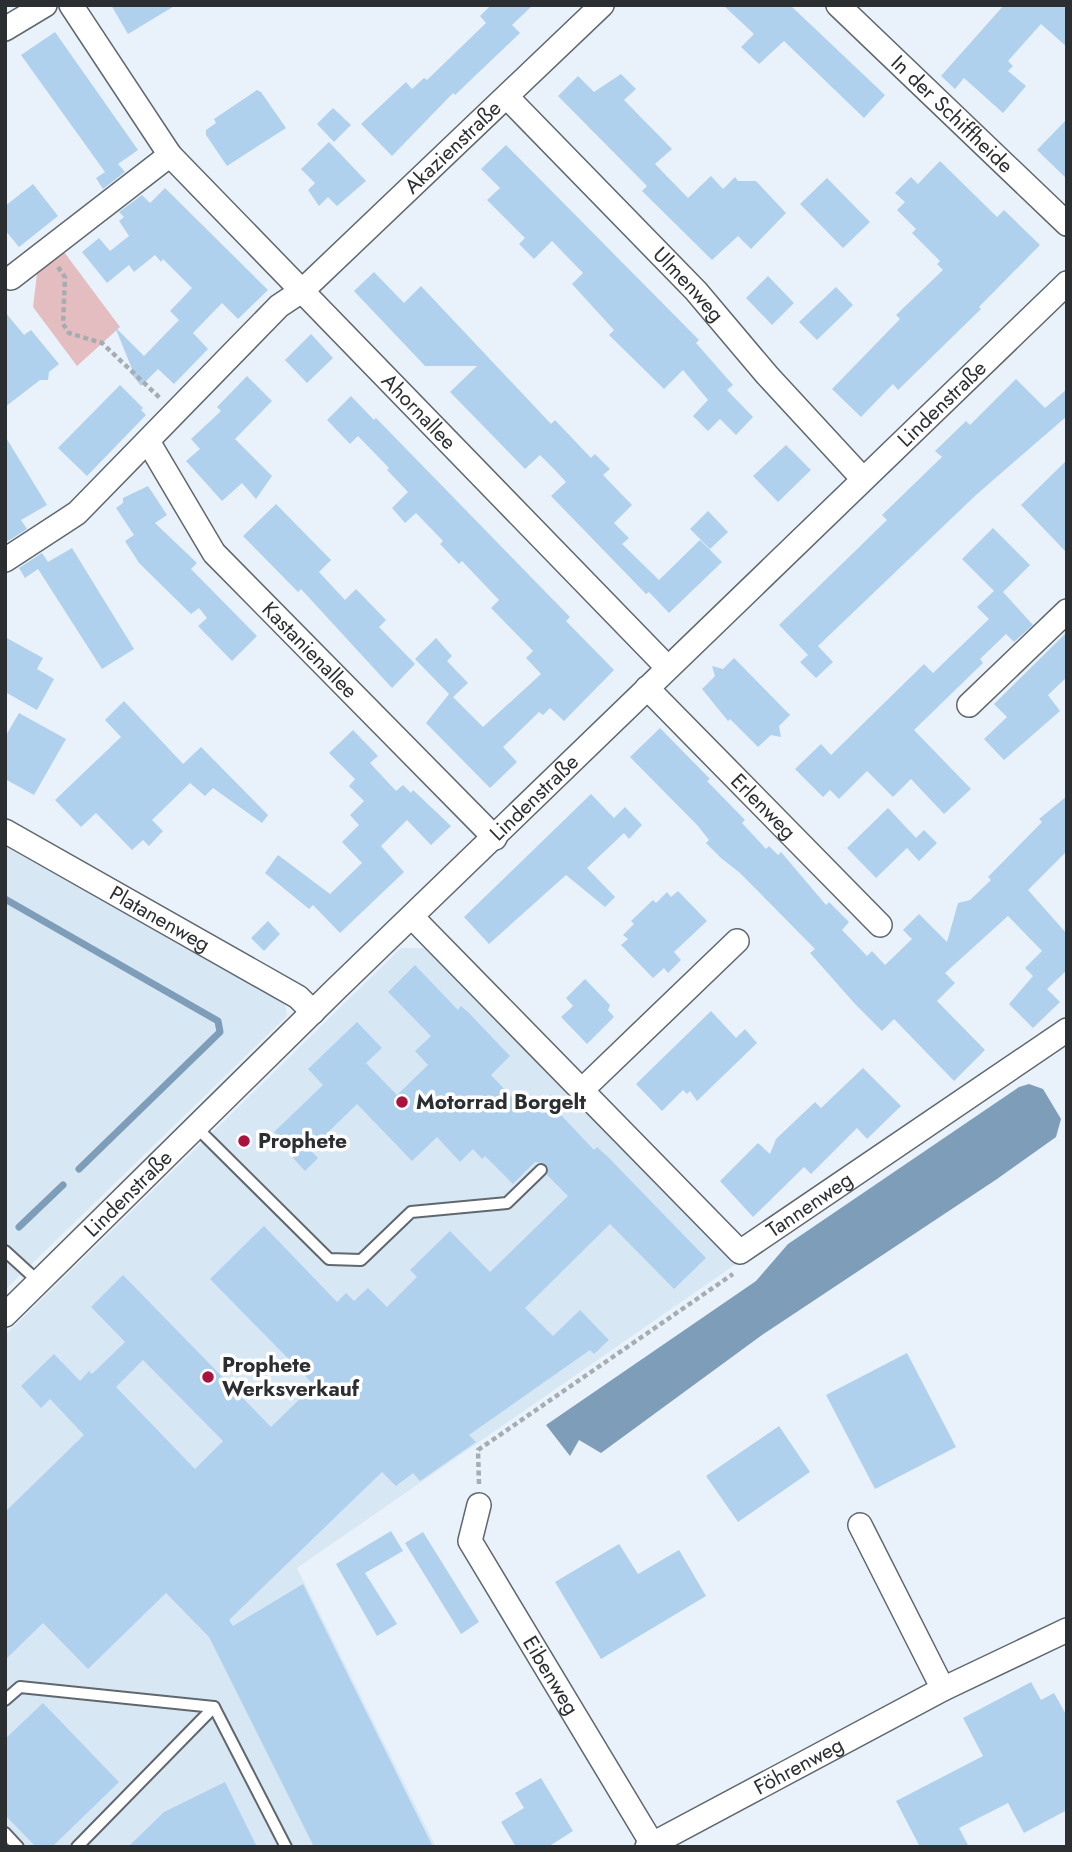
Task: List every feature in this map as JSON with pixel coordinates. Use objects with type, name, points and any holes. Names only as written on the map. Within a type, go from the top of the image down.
[{"type":"street","points":[[5,29],[45,5]]},
{"type":"street","name":"Ahornallee","points":[[71,5],[170,155],[668,668]]},
{"type":"street","name":"Akazienstraße","points":[[303,290],[602,5]]},
{"type":"street","name":"In der Schiffheide","points":[[838,5],[1067,224]]},
{"type":"street","name":"Ulmenweg","points":[[507,97],[696,291],[766,374],[863,479]]},
{"type":"street","points":[[11,278],[170,155]]},
{"type":"street","name":"Lindenstraße","points":[[5,1315],[313,1012],[1067,283]]},
{"type":"street","points":[[5,560],[77,513],[149,443],[279,306],[303,290]]},
{"type":"street","name":"Kastanienallee","points":[[149,443],[214,553],[495,838]]},
{"type":"street","points":[[969,705],[1067,611]]},
{"type":"street","name":"Erlenweg","points":[[647,688],[880,925]]},
{"type":"street","name":"Platanenweg","points":[[5,831],[298,997],[313,1012]]},
{"type":"street","name":"Tannenweg","points":[[412,917],[740,1252],[1067,1031]]},
{"type":"street","points":[[582,1090],[737,941]]},
{"type":"street","name":"Eibenweg","points":[[480,1505],[470,1541],[651,1846]]},
{"type":"street","points":[[860,1525],[943,1689]]},
{"type":"street","name":"Föhrenweg","points":[[651,1846],[943,1689],[1067,1630]]},
{"type":"lane","points":[[196,1127],[329,1259],[361,1260],[411,1212],[507,1203],[541,1170]]},
{"type":"lane","points":[[5,1251],[39,1282]]},
{"type":"lane","points":[[5,1700],[20,1687],[214,1707]]},
{"type":"lane","points":[[77,1847],[214,1707]]},
{"type":"lane","points":[[214,1707],[286,1847]]},
{"type":"lane","points":[[5,1833],[18,1847]]},
{"type":"path","points":[[46,251],[65,277],[62,324],[69,333],[103,343],[177,414]]},
{"type":"path","points":[[480,1505],[478,1450],[747,1264],[745,1248]]},
{"type":"shaded area","points":[[64,252],[120,327],[77,366],[33,307],[37,274]]},
{"type":"shaded area","points":[[5,845],[284,999],[287,1016],[5,1290]]},
{"type":"shaded area","points":[[401,948],[429,948],[736,1264],[297,1568],[436,1847],[5,1847],[5,1335]]},
{"type":"water","points":[[1029,1084],[1043,1089],[1061,1119],[1056,1137],[997,1179],[762,1335],[601,1453],[579,1440],[570,1456],[546,1425],[756,1281],[788,1244],[1019,1087]]},
{"type":"building","points":[[111,5],[176,5],[128,34]]},
{"type":"building","points":[[491,5],[533,5],[512,25],[520,33],[455,95],[453,93],[392,156],[361,124],[406,82],[412,89],[424,78],[427,80],[486,23],[480,16]]},
{"type":"building","points":[[723,5],[790,5],[885,95],[864,118],[784,41],[759,64],[741,47],[754,34]]},
{"type":"building","points":[[1004,5],[1067,5],[1067,47],[1041,24],[1008,61],[1013,66],[1008,71],[1026,86],[1003,113],[964,78],[955,89],[941,76]]},
{"type":"building","points":[[55,32],[138,150],[118,164],[125,172],[103,189],[96,178],[105,172],[21,55]]},
{"type":"building","points":[[621,74],[636,89],[624,100],[672,149],[655,164],[688,198],[711,176],[723,189],[735,177],[738,181],[756,181],[786,213],[751,249],[738,236],[712,260],[642,191],[647,186],[558,96],[578,76],[594,92]]},
{"type":"building","points":[[257,90],[286,128],[227,166],[206,135],[206,130],[216,123],[214,119]]},
{"type":"building","points":[[333,108],[351,125],[334,142],[317,124]]},
{"type":"building","points":[[1067,119],[1067,179],[1037,150]]},
{"type":"building","points":[[329,142],[366,181],[337,206],[328,197],[319,206],[308,190],[315,183],[301,169]]},
{"type":"building","points":[[506,145],[699,340],[696,343],[733,385],[727,390],[753,417],[736,435],[720,419],[708,431],[693,416],[708,400],[683,370],[664,389],[609,335],[614,330],[572,284],[583,273],[552,241],[534,259],[519,244],[525,238],[487,200],[500,188],[481,169]]},
{"type":"building","points":[[940,161],[997,217],[1004,210],[1040,245],[979,307],[981,309],[898,390],[893,384],[861,417],[832,389],[900,319],[896,315],[943,270],[937,264],[940,261],[912,233],[916,229],[897,210],[905,202],[895,193],[911,177],[918,184]]},
{"type":"building","points":[[827,178],[870,222],[843,248],[800,204]]},
{"type":"building","points":[[33,184],[58,216],[19,247],[5,230],[5,206]]},
{"type":"building","points":[[165,188],[268,290],[238,319],[222,303],[193,333],[208,349],[174,384],[158,369],[141,386],[130,372],[132,369],[115,327],[144,356],[179,320],[170,311],[192,288],[163,259],[161,262],[155,255],[134,272],[129,265],[107,283],[82,252],[99,238],[110,251],[129,236],[119,221],[124,217],[119,212],[142,195],[150,203]]},
{"type":"building","points":[[374,272],[404,303],[421,286],[551,424],[555,420],[591,458],[595,454],[610,469],[603,475],[632,505],[614,523],[629,538],[622,544],[659,580],[700,540],[722,562],[669,613],[649,592],[646,594],[551,496],[566,482],[554,469],[540,455],[525,469],[450,392],[477,366],[425,366],[354,291]]},
{"type":"building","points":[[768,276],[794,303],[772,325],[746,298]]},
{"type":"building","points":[[836,287],[853,305],[817,340],[799,322]]},
{"type":"building","points":[[5,312],[24,335],[31,330],[59,364],[49,372],[48,380],[40,380],[5,407]]},
{"type":"building","points":[[311,334],[333,358],[307,383],[285,360]]},
{"type":"building","points":[[247,376],[272,401],[235,439],[272,476],[256,499],[242,483],[222,501],[186,461],[200,449],[191,439],[221,411],[217,407]]},
{"type":"building","points":[[1016,379],[1045,408],[1067,389],[1067,416],[976,495],[818,646],[833,662],[816,678],[800,662],[808,655],[779,625],[887,520],[882,515],[942,457],[935,451],[966,421],[970,425]]},
{"type":"building","points":[[120,385],[143,408],[141,410],[146,415],[87,476],[58,448]]},
{"type":"building","points":[[351,396],[374,420],[376,418],[570,617],[566,621],[614,670],[564,721],[550,708],[543,715],[539,712],[503,747],[517,762],[490,788],[426,723],[449,694],[415,659],[436,638],[452,656],[447,661],[468,683],[453,697],[483,727],[541,674],[526,658],[533,651],[491,608],[499,600],[462,561],[459,564],[440,544],[443,541],[416,513],[405,523],[392,508],[408,492],[387,470],[389,468],[358,436],[350,444],[327,420]]},
{"type":"building","points":[[5,436],[47,505],[21,520],[27,529],[5,543]]},
{"type":"building","points":[[786,445],[811,470],[778,502],[753,476]]},
{"type":"building","points":[[1067,460],[1067,553],[1021,505]]},
{"type":"building","points":[[148,486],[167,515],[155,523],[197,563],[191,569],[257,636],[232,661],[198,626],[207,618],[199,608],[191,614],[139,563],[125,541],[134,535],[116,508],[123,503],[123,498]]},
{"type":"building","points":[[276,504],[331,560],[319,572],[345,600],[356,589],[386,620],[379,627],[415,664],[392,688],[301,589],[298,592],[243,536]]},
{"type":"building","points":[[708,511],[728,532],[710,549],[690,529]]},
{"type":"building","points":[[993,528],[1030,565],[1003,592],[1033,625],[1014,642],[1006,634],[980,659],[983,663],[914,730],[971,789],[944,814],[911,779],[893,797],[867,771],[839,799],[830,790],[823,797],[795,769],[821,744],[831,755],[924,664],[933,673],[989,619],[977,607],[994,591],[962,559]]},
{"type":"building","points":[[72,548],[134,649],[102,669],[38,569],[25,578],[19,568],[42,553],[48,562]]},
{"type":"building","points":[[1067,632],[1067,677],[1048,695],[1060,711],[1004,760],[984,739],[1007,717],[994,704]]},
{"type":"building","points":[[5,637],[43,658],[37,669],[54,679],[37,710],[5,692]]},
{"type":"building","points":[[734,658],[790,715],[779,726],[781,737],[771,735],[758,747],[730,719],[728,721],[702,689],[715,676],[712,666],[723,669]]},
{"type":"building","points":[[124,701],[183,764],[201,747],[268,815],[262,823],[213,788],[205,796],[190,783],[152,820],[163,831],[149,846],[143,840],[132,850],[96,813],[81,827],[55,800],[121,737],[105,720]]},
{"type":"building","points":[[19,713],[66,739],[34,795],[5,779],[5,737]]},
{"type":"building","points":[[660,728],[710,779],[707,781],[745,820],[742,823],[766,849],[769,846],[778,855],[781,852],[826,905],[829,902],[849,922],[842,930],[867,956],[872,951],[885,965],[912,939],[903,930],[919,914],[947,942],[958,903],[970,900],[991,880],[988,877],[1042,822],[1039,819],[1067,796],[1067,851],[1028,890],[1067,934],[1067,970],[1047,989],[1060,1002],[1033,1028],[1009,1004],[1033,976],[1025,968],[1042,951],[1008,916],[945,973],[955,983],[937,1001],[985,1050],[954,1081],[894,1019],[882,1031],[855,1004],[810,953],[815,949],[740,873],[706,843],[709,840],[698,826],[630,757]]},
{"type":"building","points":[[353,730],[378,756],[370,763],[396,791],[403,785],[411,793],[413,790],[451,826],[431,845],[407,820],[381,846],[404,872],[340,933],[313,905],[309,909],[265,873],[278,855],[330,894],[362,863],[342,842],[359,825],[350,815],[364,801],[349,786],[355,779],[329,753]]},
{"type":"building","points":[[591,794],[614,818],[625,807],[642,825],[629,839],[624,833],[587,868],[615,897],[605,907],[566,875],[489,944],[464,917]]},
{"type":"building","points":[[888,808],[916,838],[924,830],[937,843],[919,861],[907,848],[876,878],[847,848]]},
{"type":"building","points":[[678,891],[707,921],[674,952],[681,960],[668,973],[664,968],[653,978],[621,945],[628,939],[623,935],[634,924],[631,921],[653,900],[656,903],[667,892],[671,897]]},
{"type":"building","points":[[268,921],[280,934],[264,951],[251,938]]},
{"type":"building","points":[[415,965],[458,1010],[461,1006],[468,1012],[510,1056],[491,1075],[526,1112],[543,1096],[594,1150],[597,1147],[608,1157],[706,1258],[674,1289],[610,1224],[525,1308],[553,1336],[580,1310],[609,1340],[594,1354],[590,1350],[469,1435],[476,1442],[420,1481],[413,1473],[396,1486],[382,1472],[229,1620],[233,1626],[303,1584],[433,1847],[314,1847],[209,1637],[166,1593],[88,1669],[43,1623],[5,1660],[5,1512],[84,1435],[50,1399],[41,1408],[21,1386],[54,1354],[80,1381],[89,1371],[92,1374],[125,1342],[91,1307],[123,1275],[271,1427],[314,1385],[210,1279],[264,1226],[337,1302],[346,1293],[354,1301],[368,1288],[387,1307],[417,1277],[410,1270],[450,1231],[490,1272],[568,1196],[547,1175],[548,1167],[544,1163],[535,1162],[513,1184],[485,1156],[482,1159],[473,1149],[460,1162],[437,1137],[412,1161],[357,1104],[310,1150],[318,1158],[305,1171],[293,1158],[296,1154],[274,1132],[323,1085],[308,1069],[357,1022],[382,1048],[366,1063],[397,1095],[428,1065],[415,1051],[431,1036],[388,992]],"holes":[[[143,1360],[223,1441],[195,1469],[116,1387]]]},
{"type":"building","points":[[585,979],[610,1005],[608,1010],[614,1017],[587,1044],[561,1017],[573,1006],[566,998]]},
{"type":"building","points":[[711,1011],[736,1038],[745,1029],[757,1043],[697,1101],[690,1091],[687,1094],[683,1090],[662,1111],[636,1084]]},
{"type":"building","points":[[863,1068],[901,1106],[867,1139],[857,1128],[811,1174],[804,1167],[753,1217],[720,1181],[758,1143],[770,1154],[776,1139],[815,1102],[821,1108]]},
{"type":"building","points":[[907,1353],[956,1447],[875,1489],[826,1395]]},
{"type":"building","points":[[779,1426],[810,1472],[738,1522],[706,1476]]},
{"type":"building","points":[[391,1531],[403,1551],[365,1573],[397,1624],[377,1636],[336,1564]]},
{"type":"building","points":[[423,1532],[479,1622],[461,1634],[405,1543]]},
{"type":"building","points":[[619,1544],[638,1574],[679,1550],[706,1596],[601,1659],[555,1582]]},
{"type":"building","points":[[1031,1682],[1041,1700],[1054,1693],[1067,1716],[1067,1810],[1024,1833],[1008,1803],[959,1828],[969,1847],[920,1847],[896,1801],[983,1756],[963,1718]]},
{"type":"building","points":[[43,1703],[119,1782],[52,1847],[36,1847],[5,1815],[5,1739]]},
{"type":"building","points":[[541,1778],[573,1831],[548,1847],[516,1847],[501,1822],[524,1808],[515,1793]]},
{"type":"building","points":[[225,1782],[257,1847],[128,1847],[164,1812]]},
{"type":"waterway","points":[[5,899],[218,1021],[220,1032],[79,1169]]},
{"type":"waterway","points":[[19,1227],[63,1185]]},
{"type":"place","name":"Motorrad Borgelt","points":[[402,1102]]},
{"type":"place","name":"Prophete","points":[[244,1141]]},
{"type":"place","name":"Prophete Werksverkauf","points":[[208,1377]]}]
